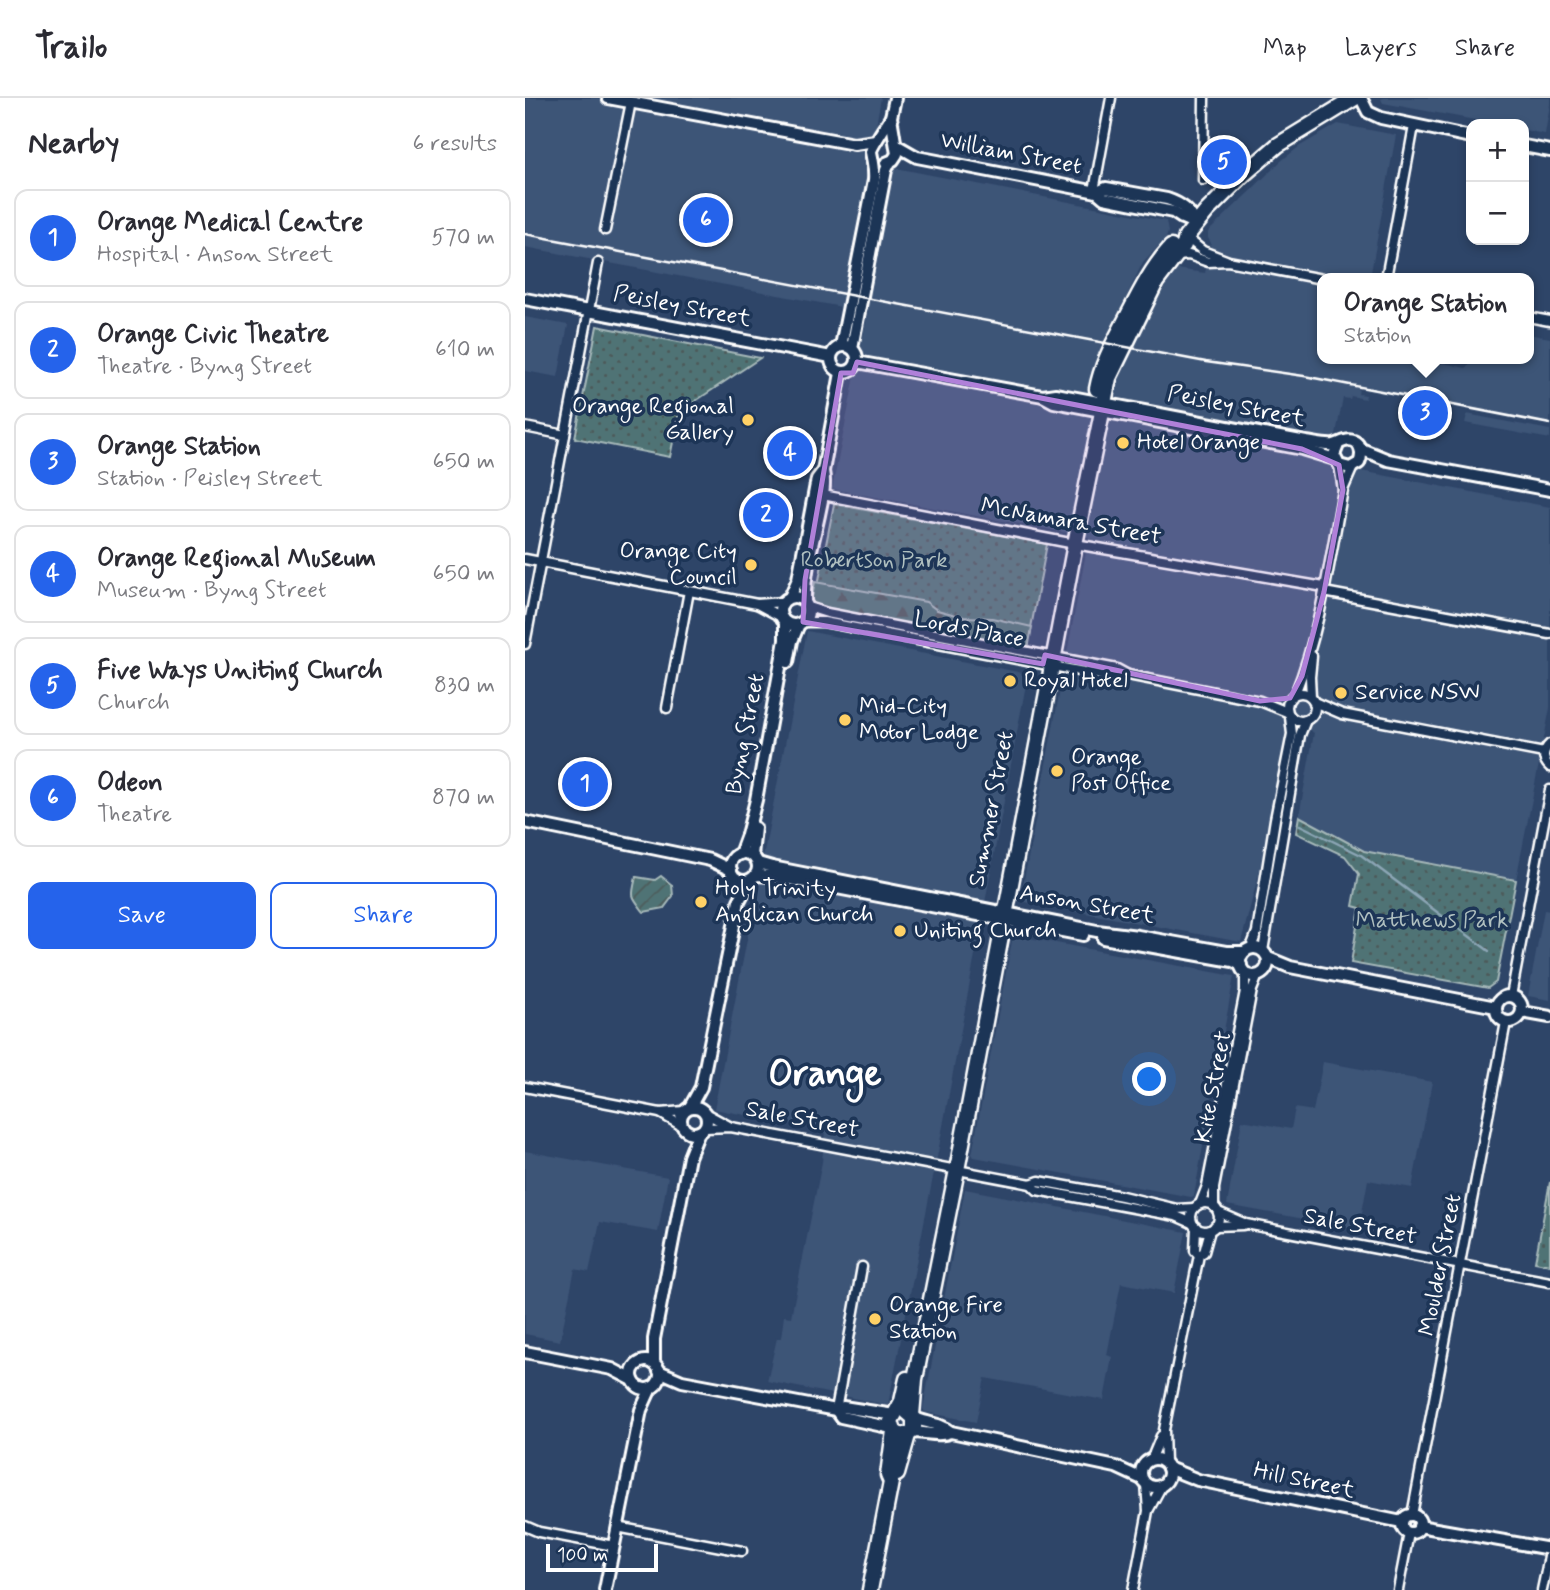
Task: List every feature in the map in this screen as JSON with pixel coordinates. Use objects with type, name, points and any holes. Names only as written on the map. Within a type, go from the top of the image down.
[{"type":"highway","name":"Summer Street","points":[[1098,406],[1156,282],[1196,224],[1218,199],[1278,145],[1355,98]]},
{"type":"highway","name":"Summer Street","points":[[870,1590],[891,1482],[896,1477],[903,1423],[912,1404],[952,1169],[1098,406],[1098,382],[1107,357],[1150,273],[1177,240],[1186,237]]},
{"type":"street","points":[[608,98],[632,100],[853,144],[880,163],[892,161]]},
{"type":"street","points":[[847,347],[885,170],[897,154],[891,117],[895,98]]},
{"type":"street","points":[[1095,192],[1111,98]]},
{"type":"street","points":[[1203,180],[1204,98]]},
{"type":"street","points":[[1361,98],[1368,111],[1375,116],[1466,135]]},
{"type":"street","points":[[605,230],[632,100]]},
{"type":"street","points":[[847,347],[874,180],[871,148],[891,117]]},
{"type":"street","points":[[1387,273],[1414,126]]},
{"type":"street","points":[[853,144],[887,138],[895,144]]},
{"type":"street","name":"William Street","points":[[895,144],[917,157],[1095,192],[1104,198],[1165,210],[1196,224]]},
{"type":"street","points":[[1529,147],[1550,151]]},
{"type":"street","name":"William Street","points":[[892,161],[917,157]]},
{"type":"street","points":[[1186,237],[1203,251],[1228,261],[1317,278]]},
{"type":"street","points":[[1173,258],[1189,255],[1208,262],[1228,261]]},
{"type":"street","points":[[525,644],[598,263]]},
{"type":"street","name":"Peisley Street","points":[[525,299],[831,357]]},
{"type":"street","points":[[847,347],[857,354],[856,366],[850,372],[841,373],[834,369],[831,357],[835,350],[847,347]]},
{"type":"street","name":"Peisley Street","points":[[857,362],[1043,396],[1054,402],[1098,406],[1306,442],[1338,445]]},
{"type":"street","points":[[525,559],[757,604],[794,625],[801,623],[808,615],[806,580],[823,495],[823,471],[841,373]]},
{"type":"street","name":"Peisley Street","points":[[1098,406],[1303,449],[1337,462]]},
{"type":"street","points":[[525,427],[565,435]]},
{"type":"street","points":[[1343,490],[1334,451],[1346,440],[1351,440],[1361,449],[1388,460],[1550,490]]},
{"type":"street","points":[[1361,449],[1361,458],[1343,490],[1324,590],[1303,676],[1287,705],[1292,734],[1257,932],[1248,950],[1241,956],[1243,969],[1249,975],[1264,964],[1290,967],[1496,1007]]},
{"type":"street","points":[[1337,462],[1346,468],[1388,460]]},
{"type":"street","points":[[783,619],[780,609],[798,579],[817,479],[823,471]]},
{"type":"street","points":[[816,485],[823,495]]},
{"type":"street","name":"McNamara Street","points":[[823,495],[1550,634]]},
{"type":"street","points":[[667,708],[689,591]]},
{"type":"street","points":[[757,604],[799,597],[807,604]]},
{"type":"street","name":"Lords Place","points":[[807,604],[827,613],[1048,660],[1115,678],[1128,676],[1261,701],[1289,714]]},
{"type":"street","name":"Byng Street","points":[[746,858],[785,640],[783,619]]},
{"type":"street","name":"Lords Place","points":[[801,623],[824,622],[1048,660]]},
{"type":"street","name":"Byng Street","points":[[746,858],[753,841],[792,641],[801,623]]},
{"type":"street","points":[[1309,718],[1315,707],[1310,677],[1313,639]]},
{"type":"street","points":[[1293,696],[1304,693],[1342,714],[1544,753]]},
{"type":"street","name":"Lords Place","points":[[1261,701],[1293,696]]},
{"type":"street","points":[[1289,714],[1298,721],[1342,714]]},
{"type":"street","name":"Kite Street","points":[[1216,1210],[1214,1188],[1252,990],[1264,964],[1300,734],[1309,718]]},
{"type":"street","points":[[1550,744],[1544,753],[1544,760],[1550,766]]},
{"type":"street","points":[[1511,996],[1550,790]]},
{"type":"street","name":"Anson Street","points":[[525,822],[710,860],[746,858],[772,867],[1233,961],[1243,969]]},
{"type":"street","points":[[605,1590],[641,1410],[659,1380],[654,1339],[689,1157],[708,1121],[701,1087],[739,901],[758,871],[746,858],[731,862],[739,901]]},
{"type":"street","name":"Anson Street","points":[[710,860],[733,874]]},
{"type":"street","points":[[733,874],[742,881],[753,877]]},
{"type":"street","name":"Anson Street","points":[[753,877],[774,876],[1227,952],[1248,950]]},
{"type":"street","points":[[1248,950],[1260,949],[1264,964]]},
{"type":"street","name":"Kite Street","points":[[1197,1206],[1207,1186],[1245,991],[1243,969]]},
{"type":"street","points":[[1511,996],[1520,1002],[1522,1012],[1516,1020],[1506,1022],[1498,1016],[1496,1007],[1502,998],[1511,996]]},
{"type":"street","points":[[1522,1012],[1550,1017]]},
{"type":"street","name":"Moulder Street","points":[[1412,1515],[1506,1022]]},
{"type":"street","points":[[525,1087],[660,1113],[698,1107],[704,1111]]},
{"type":"street","points":[[689,1157],[681,1118],[701,1087]]},
{"type":"street","name":"Sale Street","points":[[704,1111],[730,1126],[952,1169],[1031,1184],[1039,1181],[1177,1209],[1197,1206]]},
{"type":"street","points":[[660,1113],[695,1133],[702,1130]]},
{"type":"street","name":"Sale Street","points":[[702,1130],[730,1126]]},
{"type":"street","name":"Sale Street","points":[[1031,1184],[1037,1190],[1176,1216],[1194,1225]]},
{"type":"street","points":[[1133,1590],[1148,1511],[1141,1471],[1164,1430],[1199,1255],[1203,1252],[1212,1228],[1218,1222],[1216,1210],[1207,1203],[1197,1206],[1191,1215],[1195,1251],[1199,1255]]},
{"type":"street","name":"Sale Street","points":[[1216,1210],[1246,1224],[1550,1282]]},
{"type":"street","name":"Sale Street","points":[[1212,1228],[1246,1224]]},
{"type":"street","points":[[1194,1225],[1202,1231],[1212,1228]]},
{"type":"street","points":[[836,1410],[862,1267]]},
{"type":"street","points":[[641,1410],[632,1376],[654,1339]]},
{"type":"street","points":[[525,1352],[612,1369],[642,1389],[682,1381]]},
{"type":"street","points":[[612,1369],[646,1361],[682,1381],[836,1410],[841,1417],[945,1427],[951,1432],[1117,1466],[1153,1488],[1164,1484]]},
{"type":"street","points":[[1148,1511],[1170,1472],[1164,1430]]},
{"type":"street","points":[[1117,1466],[1158,1459],[1167,1465]]},
{"type":"street","name":"Hill Street","points":[[1167,1465],[1198,1480],[1402,1522]]},
{"type":"street","name":"Hill Street","points":[[1164,1484],[1198,1480]]},
{"type":"street","points":[[1412,1515],[1419,1520],[1417,1531],[1409,1533],[1402,1528],[1402,1522],[1405,1517],[1412,1515]]},
{"type":"street","points":[[1419,1525],[1550,1550],[1542,1590]]},
{"type":"street","points":[[525,1526],[539,1532],[614,1546]]},
{"type":"street","points":[[617,1527],[741,1551]]},
{"type":"street","points":[[1398,1590],[1409,1533]]},
{"type":"highlighted area","points":[[857,362],[1302,449],[1339,465],[1343,490],[1324,592],[1302,676],[1290,698],[1260,701],[1045,655],[1043,664],[803,622],[805,580],[841,373],[853,373]]},
{"type":"shaded area","points":[[525,98],[881,98],[875,131],[865,162],[1166,221],[1166,238],[1143,262],[1105,337],[1107,340],[1122,343],[1138,339],[1153,306],[1176,269],[1205,273],[1211,243],[1208,232],[1300,146],[1338,124],[1396,135],[1371,273],[1317,273],[1317,364],[1448,364],[1466,368],[1469,364],[1534,364],[1534,335],[1550,338],[1550,424],[1359,388],[1358,394],[1366,395],[1365,399],[1351,396],[1350,399],[1343,398],[1330,465],[1550,507],[1550,708],[1516,880],[1364,851],[1299,816],[1314,733],[1291,717],[1280,793],[1241,942],[1020,901],[1089,537],[832,489],[868,312],[525,247]]},
{"type":"shaded area","points":[[1550,98],[1550,104],[1545,134],[1529,131],[1529,119],[1470,119],[1383,103],[1381,99]]},
{"type":"shaded area","points":[[525,317],[568,325],[558,377],[525,371]]},
{"type":"shaded area","points":[[1467,414],[1550,430],[1550,439],[1465,423]]},
{"type":"shaded area","points":[[807,631],[1028,674],[888,1405],[767,1381],[777,1338],[781,1338],[784,1316],[791,1317],[822,1162],[825,1130],[714,1109]]},
{"type":"shaded area","points":[[1544,910],[1550,911],[1550,1000],[1528,996]]},
{"type":"shaded area","points":[[1013,935],[1234,976],[1194,1196],[974,1157],[972,1154]]},
{"type":"shaded area","points":[[1323,1062],[1432,1082],[1412,1188],[1368,1180],[1359,1229],[1227,1205],[1242,1120],[1291,1129],[1295,1108],[1313,1111]]},
{"type":"shaded area","points":[[525,1151],[668,1177],[658,1232],[600,1222],[589,1272],[575,1269],[560,1341],[525,1334]]},
{"type":"shaded area","points":[[965,1189],[1186,1232],[1174,1293],[1121,1283],[1107,1355],[1112,1357],[1104,1400],[985,1378],[976,1422],[925,1412],[923,1409]]},
{"type":"green space","points":[[597,326],[760,358],[679,412],[670,457],[575,438]]},
{"type":"green space","name":"Robertson Park","points":[[834,504],[1047,544],[1029,638],[815,600]]},
{"type":"green space","points":[[815,582],[926,602],[937,610],[964,617],[992,618],[1032,627],[1028,649],[816,608],[811,602]]},
{"type":"green space","name":"Matthews Park","points":[[1299,816],[1364,851],[1516,880],[1496,982],[1488,988],[1351,963],[1360,908],[1353,906],[1359,874],[1345,856],[1296,833]]},
{"type":"green space","points":[[661,876],[672,885],[673,896],[664,908],[644,912],[633,896],[636,877],[655,880]]},
{"type":"green space","points":[[1550,1182],[1550,1265],[1535,1262]]},
{"type":"waterway","points":[[1300,825],[1361,855],[1489,951]]},
{"type":"railway","points":[[525,234],[1206,362],[1304,376],[1550,424]]},
{"type":"place","name":"Five Ways Uniting Church","points":[[1224,162]]},
{"type":"place","name":"Odeon","points":[[706,220]]},
{"type":"place","name":"Orange Station","points":[[1425,413]]},
{"type":"place","name":"Orange Regional Gallery","points":[[748,420]]},
{"type":"place","name":"Hotel Orange","points":[[1123,443]]},
{"type":"place","name":"Orange Regional Museum","points":[[790,453]]},
{"type":"place","name":"Orange Civic Theatre","points":[[766,515]]},
{"type":"place","name":"Orange City Council","points":[[751,565]]},
{"type":"place","name":"Royal Hotel","points":[[1010,681]]},
{"type":"place","name":"Service NSW","points":[[1341,693]]},
{"type":"place","name":"Mid-City Motor Lodge","points":[[845,720]]},
{"type":"place","name":"Orange Post Office","points":[[1057,771]]},
{"type":"place","name":"Orange Medical Centre","points":[[585,784]]},
{"type":"place","name":"Holy Trinity Anglican Church","points":[[701,902]]},
{"type":"place","name":"Uniting Church","points":[[900,931]]},
{"type":"place","name":"Orange Fire Station","points":[[875,1319]]},
{"type":"district","name":"Orange","points":[[825,1075]]}]
